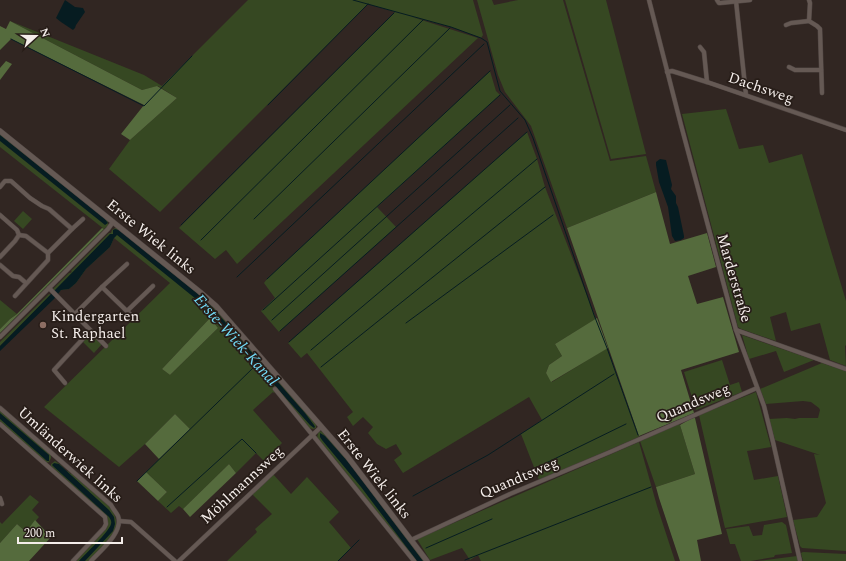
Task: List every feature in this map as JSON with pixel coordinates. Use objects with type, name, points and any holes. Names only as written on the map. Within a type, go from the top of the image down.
[{"type":"street","name":"Marderstraße","points":[[649,0],[736,330],[764,406],[800,561]]},
{"type":"street","points":[[717,0],[719,3],[750,0]]},
{"type":"street","points":[[809,0],[809,21]]},
{"type":"street","points":[[736,1],[746,95]]},
{"type":"street","points":[[786,24],[809,21],[820,29],[822,93]]},
{"type":"street","points":[[700,47],[704,52],[707,82]]},
{"type":"street","points":[[789,67],[795,70],[821,70]]},
{"type":"street","name":"Dachsweg","points":[[667,72],[672,71],[707,82],[846,130]]},
{"type":"street","name":"Erste Wiek links","points":[[0,131],[216,306],[347,456],[427,561]]},
{"type":"street","points":[[0,176],[5,180],[11,181],[30,198],[49,210],[72,229]]},
{"type":"street","points":[[0,187],[5,180]]},
{"type":"street","points":[[0,215],[17,230],[19,235]]},
{"type":"street","points":[[15,296],[48,260],[48,253],[83,219]]},
{"type":"street","points":[[0,337],[114,222]]},
{"type":"street","points":[[19,235],[26,236],[48,253]]},
{"type":"street","points":[[0,257],[19,235]]},
{"type":"street","points":[[0,264],[13,276],[19,277],[26,283]]},
{"type":"street","points":[[76,314],[127,264]]},
{"type":"street","points":[[127,311],[153,286]]},
{"type":"street","points":[[102,287],[132,317]]},
{"type":"street","points":[[48,288],[76,314],[90,331],[106,346]]},
{"type":"street","points":[[736,330],[846,369]]},
{"type":"street","points":[[65,382],[54,370],[90,331]]},
{"type":"street","name":"Quandsweg","points":[[638,440],[757,388]]},
{"type":"street","points":[[275,389],[414,561]]},
{"type":"street","name":"Umländerwiek links","points":[[0,408],[111,505],[118,516],[119,525],[114,536],[91,561]]},
{"type":"street","points":[[0,424],[105,517],[106,524],[104,528],[73,561]]},
{"type":"street","name":"Möhlmannsweg","points":[[179,561],[321,427]]},
{"type":"street","name":"Quandtsweg","points":[[411,540],[510,494],[638,440]]},
{"type":"street","points":[[0,498],[2,504]]},
{"type":"street","points":[[119,521],[131,522],[175,561]]},
{"type":"green space","points":[[248,0],[473,0],[483,35],[481,38],[451,27],[412,17],[478,38],[237,264],[226,250],[215,259],[179,228],[395,12],[368,4],[160,212],[109,169],[130,140],[177,98],[158,86],[142,90],[10,21],[144,75],[162,86]]},
{"type":"green space","points":[[477,0],[492,0],[494,5],[518,0],[563,0],[610,161],[646,156],[656,192],[567,228],[531,126],[505,92],[498,75]]},
{"type":"green space","points":[[565,0],[606,0],[646,154],[611,159]]},
{"type":"green space","points":[[10,21],[142,90],[157,86],[177,98],[130,140],[121,134],[144,105],[11,39],[0,50],[0,26],[6,29]]},
{"type":"green space","points":[[6,61],[12,64],[0,80],[0,68]]},
{"type":"green space","points":[[490,71],[496,91],[500,95],[377,207],[396,227],[279,332],[261,311],[275,298],[264,283],[267,279]]},
{"type":"green space","points":[[726,109],[739,149],[763,145],[769,163],[802,154],[846,301],[846,366],[830,360],[820,323],[791,331],[786,312],[770,317],[776,341],[738,327],[682,114]]},
{"type":"green space","points":[[527,132],[545,187],[596,319],[555,344],[562,356],[549,365],[546,373],[552,382],[607,348],[639,437],[539,480],[521,434],[542,420],[529,397],[403,473],[394,460],[402,454],[396,444],[386,449],[377,444],[368,433],[373,427],[363,417],[353,426],[347,417],[353,412],[307,353],[301,358],[288,343]]},
{"type":"green space","points":[[0,133],[107,219],[108,226],[104,229],[0,147]]},
{"type":"green space","points":[[656,192],[670,244],[707,233],[716,267],[688,276],[697,304],[723,297],[739,352],[681,370],[694,413],[639,436],[567,228]]},
{"type":"green space","points":[[23,211],[32,219],[23,229],[14,221]]},
{"type":"green space","points":[[117,227],[198,294],[200,293],[316,424],[316,428],[309,428],[277,390],[274,393],[273,392],[253,410],[282,443],[264,461],[256,453],[236,473],[229,464],[183,509],[179,506],[171,513],[158,501],[167,492],[146,472],[190,429],[175,414],[119,467],[44,407],[170,283],[114,238],[110,247],[86,269],[76,283],[69,289],[61,290],[58,293],[53,289],[69,273],[72,272],[71,271],[109,233],[111,233],[112,230]],"holes":[[[210,318],[218,328],[170,375],[162,369]]]},
{"type":"green space","points":[[102,228],[104,229],[0,333],[0,329],[17,314]]},
{"type":"green space","points":[[49,294],[51,295],[0,346],[0,342]]},
{"type":"green space","points":[[0,300],[17,314],[0,329]]},
{"type":"green space","points":[[210,318],[218,328],[170,375],[162,369]]},
{"type":"green space","points":[[597,318],[608,348],[551,382],[546,373],[549,365],[562,356],[555,344]]},
{"type":"green space","points":[[90,335],[93,335],[102,344],[94,353],[83,342]]},
{"type":"green space","points":[[742,335],[814,360],[784,372],[776,351],[749,359]]},
{"type":"green space","points":[[722,360],[730,385],[739,382],[742,392],[696,410],[684,372]]},
{"type":"green space","points":[[822,363],[846,371],[846,551],[802,548],[800,546],[793,520],[817,517],[826,503],[814,454],[820,455],[775,440],[769,419],[818,418],[819,408],[811,402],[803,401],[766,404],[760,389]]},
{"type":"green space","points":[[756,392],[771,447],[747,451],[754,480],[778,476],[787,517],[725,528],[699,415]]},
{"type":"green space","points":[[0,410],[51,455],[49,462],[46,463],[0,421]]},
{"type":"green space","points":[[175,414],[190,429],[159,459],[145,444]]},
{"type":"green space","points":[[692,418],[695,418],[722,534],[697,540],[701,561],[680,561],[656,487],[695,474],[680,425]]},
{"type":"green space","points":[[679,424],[695,474],[656,487],[640,441]]},
{"type":"green space","points":[[321,431],[338,448],[425,561],[416,561],[317,438],[318,433]]},
{"type":"green space","points":[[639,442],[657,506],[675,561],[481,561],[478,555],[470,560],[462,548],[430,560],[417,539]]},
{"type":"green space","points":[[55,461],[67,472],[72,473],[108,505],[114,513],[116,521],[112,535],[108,542],[89,561],[76,561],[106,529],[108,525],[107,520],[105,515],[51,466],[51,464]]},
{"type":"green space","points":[[229,464],[236,473],[190,517],[183,509]]},
{"type":"green space","points":[[146,472],[167,492],[158,501],[137,481]]},
{"type":"green space","points":[[273,474],[291,494],[307,477],[339,512],[329,522],[351,548],[338,561],[227,561],[257,532],[255,529],[272,514],[252,494]]},
{"type":"green space","points":[[30,495],[39,502],[32,510],[39,517],[26,532],[17,524],[0,543],[0,522],[2,524]]},
{"type":"green space","points":[[35,520],[51,537],[29,561],[0,561],[0,543],[17,524],[26,532]]},
{"type":"green space","points":[[782,522],[786,525],[792,553],[775,555],[774,557],[751,561],[741,561],[735,544],[730,544],[726,529],[749,526],[753,536],[762,535],[764,525]]},
{"type":"green space","points":[[801,553],[846,554],[846,561],[803,561]]},
{"type":"green space","points":[[797,556],[798,561],[757,561]]},
{"type":"water","points":[[65,0],[75,7],[83,8],[85,12],[73,30],[56,18]]},
{"type":"water","points":[[0,135],[104,218],[108,223],[105,225],[0,141]]},
{"type":"water","points":[[660,159],[666,160],[672,185],[671,189],[676,196],[676,203],[684,236],[681,240],[675,241],[672,236],[668,207],[659,182],[656,165],[656,162]]},
{"type":"water","name":"Erste-Wiek-Kanal","points":[[113,230],[119,230],[212,307],[305,413],[315,427],[314,428],[310,425],[196,299],[117,235],[110,247],[86,269],[76,283],[69,289],[61,290],[54,299],[0,351],[0,346],[110,234],[113,234]]},
{"type":"water","points":[[0,413],[49,455],[49,461],[47,461],[0,419]]},
{"type":"water","points":[[320,433],[325,436],[349,463],[423,561],[417,561],[361,487],[322,440]]},
{"type":"water","points":[[54,463],[59,464],[109,510],[114,517],[115,524],[113,531],[85,561],[79,561],[106,532],[111,524],[111,521],[108,516],[52,465]]},
{"type":"waterway","points":[[353,0],[451,27],[481,38],[487,42],[500,91],[525,120],[533,138],[594,315],[638,435]]},
{"type":"waterway","points":[[268,105],[368,4]]},
{"type":"waterway","points":[[181,225],[394,13]]},
{"type":"waterway","points":[[201,240],[423,20]]},
{"type":"waterway","points":[[254,219],[450,28]]},
{"type":"waterway","points":[[11,39],[144,106],[192,56]]},
{"type":"waterway","points":[[237,277],[484,44]]},
{"type":"waterway","points":[[267,279],[490,71]]},
{"type":"waterway","points":[[263,310],[500,95]]},
{"type":"waterway","points":[[272,320],[510,105]]},
{"type":"waterway","points":[[280,331],[518,118]]},
{"type":"waterway","points":[[289,342],[527,132]]},
{"type":"waterway","points":[[311,350],[537,159]]},
{"type":"waterway","points":[[321,367],[545,187]]},
{"type":"waterway","points":[[406,323],[553,215]]},
{"type":"waterway","name":"Erste-Wiek-Kanal","points":[[137,481],[254,367]]},
{"type":"waterway","points":[[413,496],[488,455],[614,374]]},
{"type":"waterway","points":[[546,463],[626,424]]},
{"type":"waterway","points":[[167,507],[242,439],[256,453]]},
{"type":"waterway","points":[[465,560],[651,487]]},
{"type":"waterway","points":[[426,548],[492,519]]},
{"type":"waterway","points":[[338,561],[359,540]]},
{"type":"place","name":"Kindergarten St. Raphael","points":[[43,325]]}]
